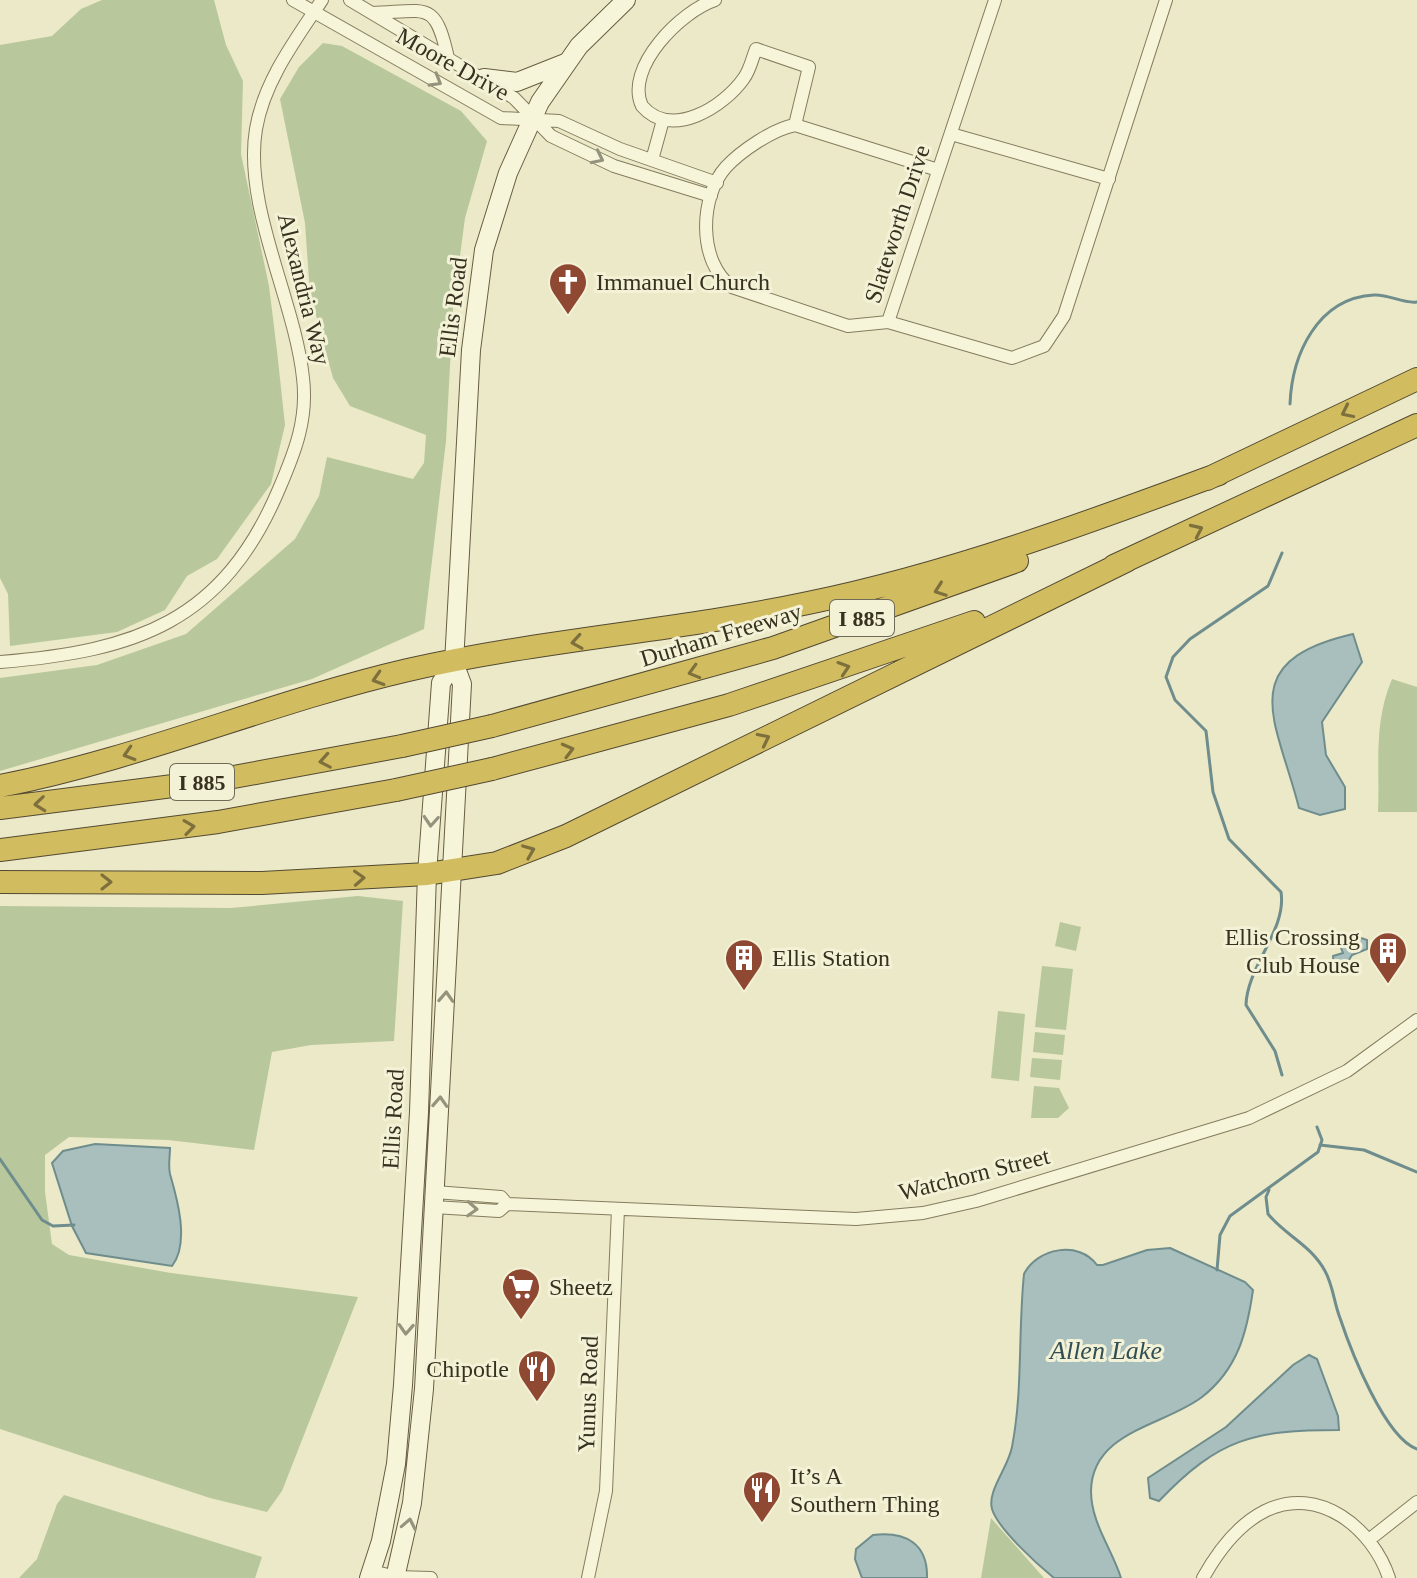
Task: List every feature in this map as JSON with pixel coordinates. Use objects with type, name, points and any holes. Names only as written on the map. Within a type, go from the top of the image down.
[{"type":"highway","name":"Durham Freeway","points":[[0,808],[212,781],[402,746],[492,726],[717,665],[887,609],[1068,540],[1219,474],[1417,379]]},
{"type":"highway","name":"I 885","points":[[0,850],[218,822],[396,790],[641,731],[842,669],[1000,612],[1126,561],[1417,425]]},
{"type":"highway","points":[[0,786],[115,758],[393,674],[751,614],[863,591],[1039,539],[1219,474]]},
{"type":"highway","points":[[0,882],[262,883],[427,874],[497,863],[566,836],[1126,561]]},
{"type":"main road","name":"Ellis Road","points":[[396,1578],[414,1492],[435,1200],[462,684],[454,663],[477,280],[499,197],[531,119],[565,63],[597,25],[626,0]]},
{"type":"main road","points":[[484,78],[517,82],[565,63]]},
{"type":"main road","name":"Ellis Road","points":[[370,1575],[396,1464],[419,1112],[427,874],[441,683],[454,663]]},
{"type":"main road","points":[[419,1112],[426,1125],[426,1190],[435,1200]]},
{"type":"main road","points":[[413,1199],[419,1217],[420,1301],[428,1311]]},
{"type":"street","name":"Moore Drive","points":[[293,0],[501,118],[531,119]]},
{"type":"street","name":"Alexandria Way","points":[[0,662],[93,650],[156,631],[219,586],[234,571],[266,519],[304,424],[303,378],[261,207],[256,130],[281,63],[322,0]]},
{"type":"street","name":"Moore Drive","points":[[350,0],[484,78],[514,98],[531,119]]},
{"type":"street","points":[[715,0],[675,26],[647,62],[638,99],[648,113],[663,120],[682,120],[706,111],[742,81],[756,49],[809,67],[795,125]]},
{"type":"street","name":"Slateworth Drive","points":[[995,0],[888,322],[1012,358],[1044,346],[1064,316],[1166,0]]},
{"type":"street","points":[[372,13],[412,7],[429,9],[440,20],[448,58]]},
{"type":"street","points":[[531,119],[559,121],[717,183]]},
{"type":"street","points":[[531,119],[551,136],[614,166],[711,196]]},
{"type":"street","points":[[652,160],[663,120]]},
{"type":"street","points":[[888,322],[848,326],[732,287],[716,273],[713,262],[706,228],[711,196],[733,161],[779,130],[795,125],[938,170]]},
{"type":"street","name":"Slateworth Drive","points":[[951,134],[1109,179]]},
{"type":"street","name":"Watchorn Street","points":[[435,1200],[499,1211],[507,1204],[856,1219],[923,1213],[963,1204],[1249,1118],[1347,1071],[1417,1020]]},
{"type":"street","name":"Yunus Road","points":[[588,1578],[606,1491],[618,1209]]},
{"type":"street","points":[[1370,1539],[1417,1502]]},
{"type":"street","points":[[1203,1578],[1238,1529],[1266,1510],[1279,1507],[1324,1507],[1349,1518],[1370,1539],[1382,1557],[1389,1578]]},
{"type":"street","points":[[370,1575],[431,1578]]},
{"type":"green space","points":[[102,0],[214,0],[226,45],[243,81],[241,154],[269,286],[285,425],[271,484],[217,559],[187,576],[165,610],[117,632],[10,646],[8,594],[0,578],[0,45],[52,36],[81,9]]},
{"type":"green space","points":[[323,43],[342,46],[461,111],[487,141],[465,218],[453,309],[446,441],[424,629],[312,679],[0,771],[0,678],[97,665],[186,634],[295,539],[319,496],[327,457],[413,479],[424,463],[426,435],[350,406],[333,378],[310,293],[305,223],[280,99],[299,67]]},
{"type":"green space","points":[[1392,679],[1417,687],[1417,812],[1378,812],[1380,728]]},
{"type":"green space","points":[[358,896],[403,901],[394,1041],[311,1045],[272,1052],[254,1150],[168,1140],[69,1137],[45,1155],[45,1192],[52,1244],[69,1255],[171,1273],[358,1297],[282,1491],[267,1512],[210,1498],[0,1429],[0,906],[231,908]]},
{"type":"green space","points":[[1060,922],[1081,927],[1076,951],[1055,946]]},
{"type":"green space","points":[[1042,966],[1073,969],[1066,1030],[1035,1027]]},
{"type":"green space","points":[[998,1011],[1025,1014],[1019,1081],[991,1078]]},
{"type":"green space","points":[[1035,1032],[1065,1035],[1063,1055],[1033,1052]]},
{"type":"green space","points":[[1032,1058],[1062,1060],[1060,1080],[1030,1077]]},
{"type":"green space","points":[[1034,1086],[1059,1088],[1069,1108],[1058,1118],[1031,1118]]},
{"type":"green space","points":[[64,1495],[262,1557],[255,1578],[19,1578],[37,1559],[57,1504]]},
{"type":"green space","points":[[991,1518],[1044,1578],[981,1578]]},
{"type":"water","points":[[1353,634],[1362,662],[1322,722],[1326,755],[1345,787],[1345,809],[1320,815],[1299,808],[1281,748],[1272,699],[1277,678],[1290,661],[1315,646]]},
{"type":"water","points":[[1358,937],[1367,940],[1367,949],[1352,955],[1344,968],[1334,967],[1333,956],[1343,953],[1341,948],[1350,942],[1353,945]]},
{"type":"water","points":[[95,1144],[170,1148],[169,1171],[181,1233],[172,1266],[86,1253],[72,1226],[52,1163],[63,1151]]},
{"type":"water","name":"Allen Lake","points":[[1170,1248],[1245,1282],[1253,1290],[1244,1335],[1224,1374],[1202,1397],[1133,1432],[1103,1455],[1094,1471],[1091,1491],[1094,1514],[1121,1578],[1054,1578],[1010,1536],[996,1517],[991,1502],[1012,1447],[1019,1383],[1024,1274],[1038,1258],[1059,1250],[1080,1252],[1097,1265],[1103,1265],[1147,1250]]},
{"type":"water","points":[[1309,1355],[1317,1359],[1338,1416],[1339,1430],[1283,1432],[1240,1442],[1200,1463],[1159,1501],[1150,1498],[1148,1478],[1226,1427],[1293,1365]]},
{"type":"water","points":[[873,1535],[896,1535],[913,1542],[924,1556],[927,1578],[862,1578],[855,1559],[856,1549]]},
{"type":"waterway","points":[[1290,404],[1302,349],[1311,332],[1337,306],[1374,295],[1417,302]]},
{"type":"waterway","points":[[1282,553],[1268,586],[1190,639],[1173,657],[1166,677],[1175,700],[1206,731],[1213,792],[1229,839],[1281,892],[1278,920],[1253,976],[1246,1005],[1275,1051],[1282,1075]]},
{"type":"waterway","points":[[1217,1270],[1220,1235],[1230,1216],[1318,1152],[1322,1140],[1317,1127]]},
{"type":"waterway","points":[[1320,1145],[1364,1150],[1417,1172]]},
{"type":"waterway","points":[[0,1159],[42,1220],[53,1226],[74,1225]]},
{"type":"waterway","points":[[1269,1190],[1266,1197],[1268,1214],[1313,1254],[1325,1271],[1345,1333],[1371,1392],[1393,1429],[1417,1449]]},
{"type":"place","name":"Immanuel Church","points":[[568,316]]},
{"type":"place","name":"Ellis Crossing Club House","points":[[1388,985]]},
{"type":"place","name":"Ellis Station","points":[[744,992]]},
{"type":"place","name":"Sheetz","points":[[521,1321]]},
{"type":"place","name":"Chipotle","points":[[537,1403]]},
{"type":"place","name":"It’s A Southern Thing","points":[[762,1524]]}]
